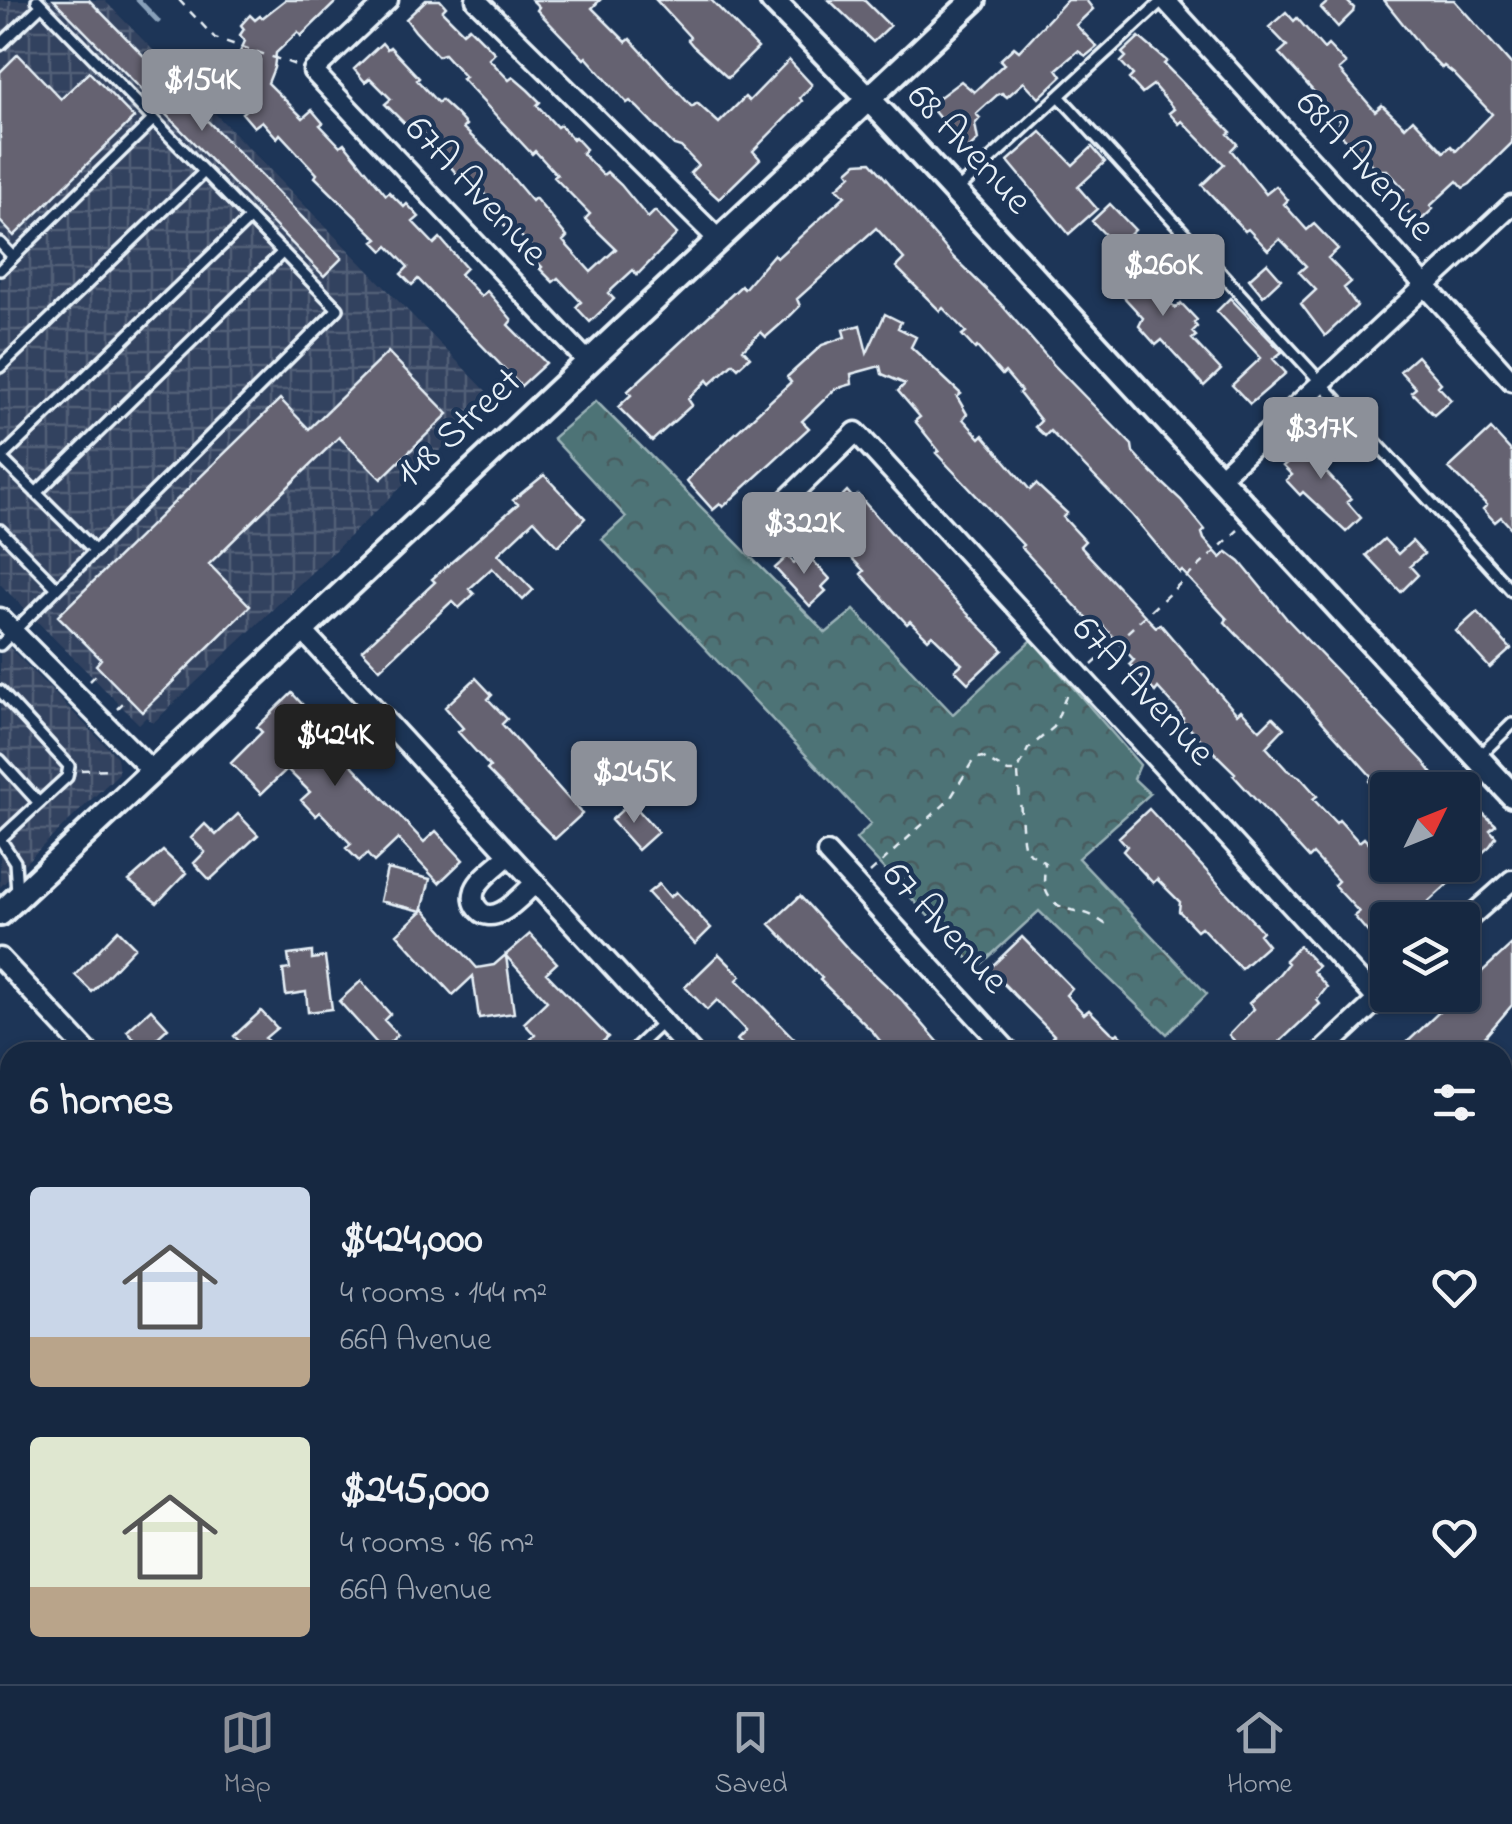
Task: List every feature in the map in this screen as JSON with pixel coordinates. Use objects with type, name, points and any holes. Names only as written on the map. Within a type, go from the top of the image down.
[{"type":"street","points":[[304,68],[388,0]]},
{"type":"street","points":[[476,0],[718,239]]},
{"type":"street","name":"68 Avenue","points":[[772,0],[869,98],[1512,795]]},
{"type":"street","name":"148 Street","points":[[8,906],[974,0]]},
{"type":"street","name":"68A Avenue","points":[[1164,0],[1512,382]]},
{"type":"street","name":"67A Avenue","points":[[304,68],[587,361]]},
{"type":"street","points":[[1219,478],[1512,205]]},
{"type":"street","name":"67A Avenue","points":[[762,524],[856,432],[1370,982]]},
{"type":"street","points":[[302,630],[682,1042]]},
{"type":"street","points":[[5,631],[152,771]]},
{"type":"street","name":"67 Avenue","points":[[827,853],[1000,1042]]},
{"type":"street","points":[[509,855],[476,886],[474,898],[478,909],[488,915],[500,914],[534,883]]},
{"type":"street","points":[[1480,908],[1512,880]]},
{"type":"street","points":[[0,958],[79,1042]]},
{"type":"street","points":[[1333,1042],[1370,1006]]},
{"type":"lane","points":[[956,192],[1164,0]]},
{"type":"lane","points":[[0,45],[39,2],[338,309],[95,552],[5,631]]},
{"type":"lane","points":[[1059,96],[1512,591]]},
{"type":"lane","points":[[0,270],[154,120]]},
{"type":"lane","points":[[0,367],[204,172]]},
{"type":"lane","points":[[95,552],[0,458],[250,218]]},
{"type":"lane","points":[[0,243],[13,257]]},
{"type":"lane","points":[[36,494],[282,252]]},
{"type":"lane","points":[[0,530],[57,588]]},
{"type":"lane","points":[[0,691],[70,766],[67,777],[0,839],[15,862],[8,906]]},
{"type":"lane","points":[[1477,757],[1512,724]]},
{"type":"lane","points":[[0,760],[39,803]]},
{"type":"lane","points":[[641,1042],[663,1022]]},
{"type":"path","points":[[180,0],[215,38],[304,68]]},
{"type":"path","points":[[1091,666],[1238,530]]},
{"type":"path","points":[[90,680],[100,670]]},
{"type":"path","points":[[1070,689],[1054,727],[1028,749],[1017,772],[1022,840],[1025,850],[1045,864],[1044,884],[1057,906],[1087,914],[1107,925]]},
{"type":"path","points":[[117,708],[128,698]]},
{"type":"path","points":[[864,878],[950,799],[974,759],[982,756],[1008,772],[1017,772]]},
{"type":"path","points":[[68,770],[110,769]]},
{"type":"shaded area","points":[[0,0],[104,0],[494,399],[153,723],[146,717],[139,724],[0,584]]},
{"type":"shaded area","points":[[0,638],[117,757],[119,773],[0,887]]},
{"type":"green space","points":[[596,401],[826,633],[854,610],[953,714],[1032,640],[1140,765],[1134,779],[1150,794],[1078,858],[1207,994],[1167,1034],[1039,911],[977,968],[856,839],[871,824],[602,539],[626,517],[553,438]]},
{"type":"building","points":[[54,0],[89,0],[342,258],[324,276]]},
{"type":"building","points":[[285,0],[338,0],[301,36],[298,32],[276,53],[268,83],[303,118],[312,110],[323,123],[320,125],[340,146],[344,143],[386,195],[389,192],[404,207],[407,204],[419,217],[413,222],[434,244],[440,238],[466,268],[460,274],[481,296],[487,291],[512,320],[508,325],[546,363],[521,386],[418,279],[412,285],[401,274],[408,267],[388,246],[383,251],[374,242],[378,239],[315,177],[317,174],[280,134],[277,138],[262,121],[254,127],[242,113],[250,106],[227,96],[230,88],[218,80],[224,64],[233,68],[245,41],[240,35],[244,29],[241,25],[250,15],[255,20],[262,18]]},
{"type":"building","points":[[426,0],[440,0],[446,7],[442,11],[463,32],[469,27],[495,53],[489,59],[509,80],[513,77],[540,102],[537,105],[557,127],[560,125],[575,137],[586,149],[582,153],[603,175],[607,172],[621,185],[648,218],[655,211],[677,234],[637,275],[633,270],[608,293],[614,299],[590,322],[576,307],[581,302],[558,278],[553,282],[540,269],[527,251],[531,247],[484,204],[481,200],[486,196],[464,173],[460,178],[417,126],[412,130],[385,104],[391,99],[370,78],[365,82],[354,69],[382,43],[387,49],[390,47],[438,103],[441,100],[455,113],[466,125],[463,128],[532,201],[535,198],[567,237],[563,241],[591,272],[616,249],[585,219],[590,214],[535,151],[532,154],[462,79],[465,77],[444,54],[438,56],[415,31],[406,19]]},
{"type":"building","points":[[532,0],[600,0],[592,8],[626,42],[630,39],[692,107],[697,103],[719,123],[745,97],[749,101],[789,60],[812,85],[800,98],[802,101],[753,151],[760,159],[719,199],[690,173],[698,165],[637,107],[627,103],[537,10],[539,7]]},
{"type":"building","points":[[656,0],[711,0],[758,48],[728,78],[693,46],[690,37]]},
{"type":"building","points":[[829,0],[864,0],[890,26],[873,42]]},
{"type":"building","points":[[1067,0],[1086,0],[1093,9],[1076,25],[1097,47],[1086,56],[1078,51],[1057,69],[1062,76],[1039,98],[1024,82],[1007,97],[997,95],[976,114],[980,118],[975,124],[978,140],[966,151],[933,110],[933,102],[961,81],[974,92],[1004,64],[1000,60],[1014,47],[1019,51]]},
{"type":"building","points":[[1330,0],[1346,0],[1354,8],[1338,27],[1321,8]]},
{"type":"building","points":[[1384,0],[1454,0],[1512,65],[1512,143],[1470,184],[1463,188],[1457,181],[1418,223],[1398,202],[1397,196],[1404,189],[1387,170],[1378,170],[1334,128],[1341,122],[1279,53],[1287,46],[1269,27],[1286,12],[1294,21],[1297,18],[1324,49],[1328,45],[1346,64],[1339,70],[1375,111],[1382,105],[1405,127],[1413,119],[1444,152],[1451,146],[1456,151],[1492,114],[1454,74],[1423,49]]},
{"type":"building","points":[[1139,37],[1167,61],[1164,64],[1231,132],[1228,134],[1237,144],[1231,150],[1266,194],[1276,186],[1288,200],[1284,204],[1307,230],[1314,224],[1338,249],[1328,258],[1351,282],[1344,288],[1357,306],[1325,336],[1301,304],[1316,290],[1299,272],[1306,266],[1280,239],[1268,250],[1248,229],[1245,231],[1202,185],[1224,164],[1169,113],[1174,109],[1153,85],[1142,93],[1129,79],[1133,75],[1121,62],[1126,57],[1122,53]]},
{"type":"building","points":[[18,54],[61,99],[89,72],[134,118],[14,236],[0,221],[0,72]]},
{"type":"building","points":[[1041,132],[1073,165],[1092,147],[1105,162],[1078,187],[1097,209],[1069,234],[1008,161]]},
{"type":"building","points":[[871,162],[954,258],[1181,500],[1205,530],[1204,539],[1221,558],[1227,552],[1240,562],[1287,619],[1431,772],[1370,775],[1180,573],[1132,515],[1050,431],[1045,436],[1035,427],[1041,421],[1021,391],[1005,372],[1002,375],[975,349],[962,335],[966,332],[943,308],[940,311],[896,267],[904,259],[876,228],[797,299],[800,306],[791,315],[766,337],[761,332],[743,349],[750,357],[738,368],[733,363],[710,384],[707,380],[688,399],[692,405],[652,441],[618,407],[631,395],[628,391],[741,286],[744,289],[774,254],[777,258],[845,196],[837,188],[857,163]]},
{"type":"building","points":[[1110,204],[1135,230],[1117,247],[1092,221]]},
{"type":"building","points":[[1124,258],[1133,269],[1138,264],[1143,268],[1166,300],[1176,308],[1181,303],[1197,320],[1192,332],[1196,336],[1192,339],[1221,370],[1204,386],[1162,340],[1156,345],[1139,326],[1143,318],[1106,275]]},
{"type":"building","points":[[1267,263],[1281,279],[1263,296],[1249,279]]},
{"type":"building","points":[[1230,298],[1282,352],[1273,359],[1286,373],[1250,404],[1232,385],[1261,358],[1217,311]]},
{"type":"building","points":[[885,314],[901,322],[898,328],[916,337],[911,347],[961,394],[957,397],[967,414],[963,419],[980,438],[983,435],[1030,490],[1036,484],[1067,513],[1063,517],[1085,541],[1080,546],[1156,627],[1160,624],[1237,714],[1241,710],[1260,730],[1273,717],[1284,728],[1266,747],[1287,770],[1300,777],[1317,796],[1313,799],[1336,823],[1339,820],[1359,842],[1364,838],[1370,845],[1370,882],[1450,882],[1428,902],[1370,902],[1370,935],[1354,916],[1359,912],[1334,885],[1338,881],[1313,854],[1309,858],[1235,773],[1181,720],[1179,711],[1158,688],[1155,692],[1145,681],[1130,664],[1134,660],[1102,625],[1098,630],[936,453],[939,451],[915,421],[920,417],[898,391],[905,384],[882,374],[880,366],[851,374],[852,384],[835,389],[802,421],[809,428],[723,507],[720,504],[713,510],[687,481],[791,382],[787,377],[822,345],[845,337],[843,330],[860,325],[867,353]]},
{"type":"building","points":[[388,352],[448,414],[381,479],[339,437],[209,564],[250,606],[142,712],[96,665],[101,659],[58,616],[280,399],[309,429]]},
{"type":"building","points":[[1417,356],[1451,400],[1434,415],[1411,392],[1416,388],[1400,371]]},
{"type":"building","points":[[1491,429],[1512,452],[1512,529],[1501,517],[1495,522],[1483,509],[1487,505],[1449,468]]},
{"type":"building","points":[[1321,435],[1342,454],[1325,471],[1351,499],[1347,502],[1361,518],[1346,532],[1286,480],[1292,475],[1283,466]]},
{"type":"building","points":[[544,475],[585,518],[558,546],[534,520],[498,554],[533,590],[523,600],[492,568],[469,589],[474,594],[459,608],[452,601],[380,669],[362,650],[435,582],[432,579],[518,504],[513,500]]},
{"type":"building","points":[[847,491],[853,498],[858,495],[1003,650],[968,683],[955,670],[962,664],[932,635],[928,639],[910,621],[907,624],[861,574],[864,571],[846,552],[850,549],[819,519]]},
{"type":"building","points":[[1384,539],[1398,554],[1412,541],[1424,554],[1410,566],[1418,575],[1401,592],[1366,555]]},
{"type":"building","points":[[805,552],[830,579],[822,587],[826,591],[810,606],[775,568],[788,556],[794,563]]},
{"type":"building","points":[[1477,612],[1511,649],[1490,668],[1456,631]]},
{"type":"building","points":[[476,678],[492,695],[488,699],[507,719],[502,724],[582,814],[555,839],[487,770],[490,767],[458,732],[463,728],[445,707]]},
{"type":"building","points":[[292,693],[312,715],[308,718],[424,842],[436,831],[463,860],[439,883],[398,839],[374,862],[367,854],[359,861],[346,848],[351,844],[320,812],[316,816],[301,800],[310,792],[287,769],[261,794],[231,763],[262,732],[257,727]]},
{"type":"building","points":[[631,802],[658,832],[638,850],[611,820]]},
{"type":"building","points":[[1149,809],[1262,931],[1259,934],[1268,945],[1241,969],[1201,927],[1197,930],[1179,911],[1180,902],[1157,879],[1153,883],[1123,851],[1127,846],[1119,837]]},
{"type":"building","points":[[1480,811],[1496,825],[1490,830],[1496,837],[1480,855]]},
{"type":"building","points":[[238,814],[258,835],[210,880],[194,863],[205,852],[191,838],[205,824],[216,835]]},
{"type":"building","points":[[163,851],[186,873],[157,903],[129,881]]},
{"type":"building","points":[[387,869],[430,879],[422,911],[380,901]]},
{"type":"building","points":[[659,884],[670,897],[676,892],[711,928],[695,944],[648,893]]},
{"type":"building","points":[[800,896],[938,1042],[881,1042],[770,924]]},
{"type":"building","points":[[424,909],[477,968],[494,965],[530,934],[557,963],[546,973],[608,1037],[602,1042],[534,1042],[531,1039],[535,1035],[524,1023],[547,1001],[506,956],[514,1013],[479,1018],[473,976],[453,995],[397,934]]},
{"type":"building","points":[[118,930],[135,947],[92,992],[75,975]]},
{"type":"building","points":[[1022,937],[1072,988],[1066,995],[1084,1014],[1089,1010],[1127,1042],[1057,1042],[989,969]]},
{"type":"building","points":[[1512,944],[1512,1005],[1481,1042],[1408,1042],[1439,1012],[1480,1012],[1480,973]]},
{"type":"building","points":[[1299,946],[1318,966],[1313,971],[1327,987],[1317,1000],[1320,1004],[1280,1042],[1236,1042],[1229,1035],[1254,1009],[1249,1003],[1276,978],[1288,963],[1285,960]]},
{"type":"building","points":[[312,952],[312,959],[325,957],[332,1009],[308,1012],[306,992],[286,995],[283,970],[290,969],[288,955]]},
{"type":"building","points":[[719,954],[741,976],[737,980],[797,1042],[739,1042],[746,1031],[717,1000],[707,1010],[685,987]]},
{"type":"building","points":[[361,981],[390,1014],[384,1020],[398,1035],[390,1042],[376,1042],[339,1001]]},
{"type":"building","points":[[151,1009],[168,1028],[153,1042],[137,1042],[127,1031]]},
{"type":"building","points":[[261,1011],[277,1028],[265,1038],[269,1042],[240,1042],[234,1036]]},
{"type":"waterway","points":[[138,0],[158,21]]}]
